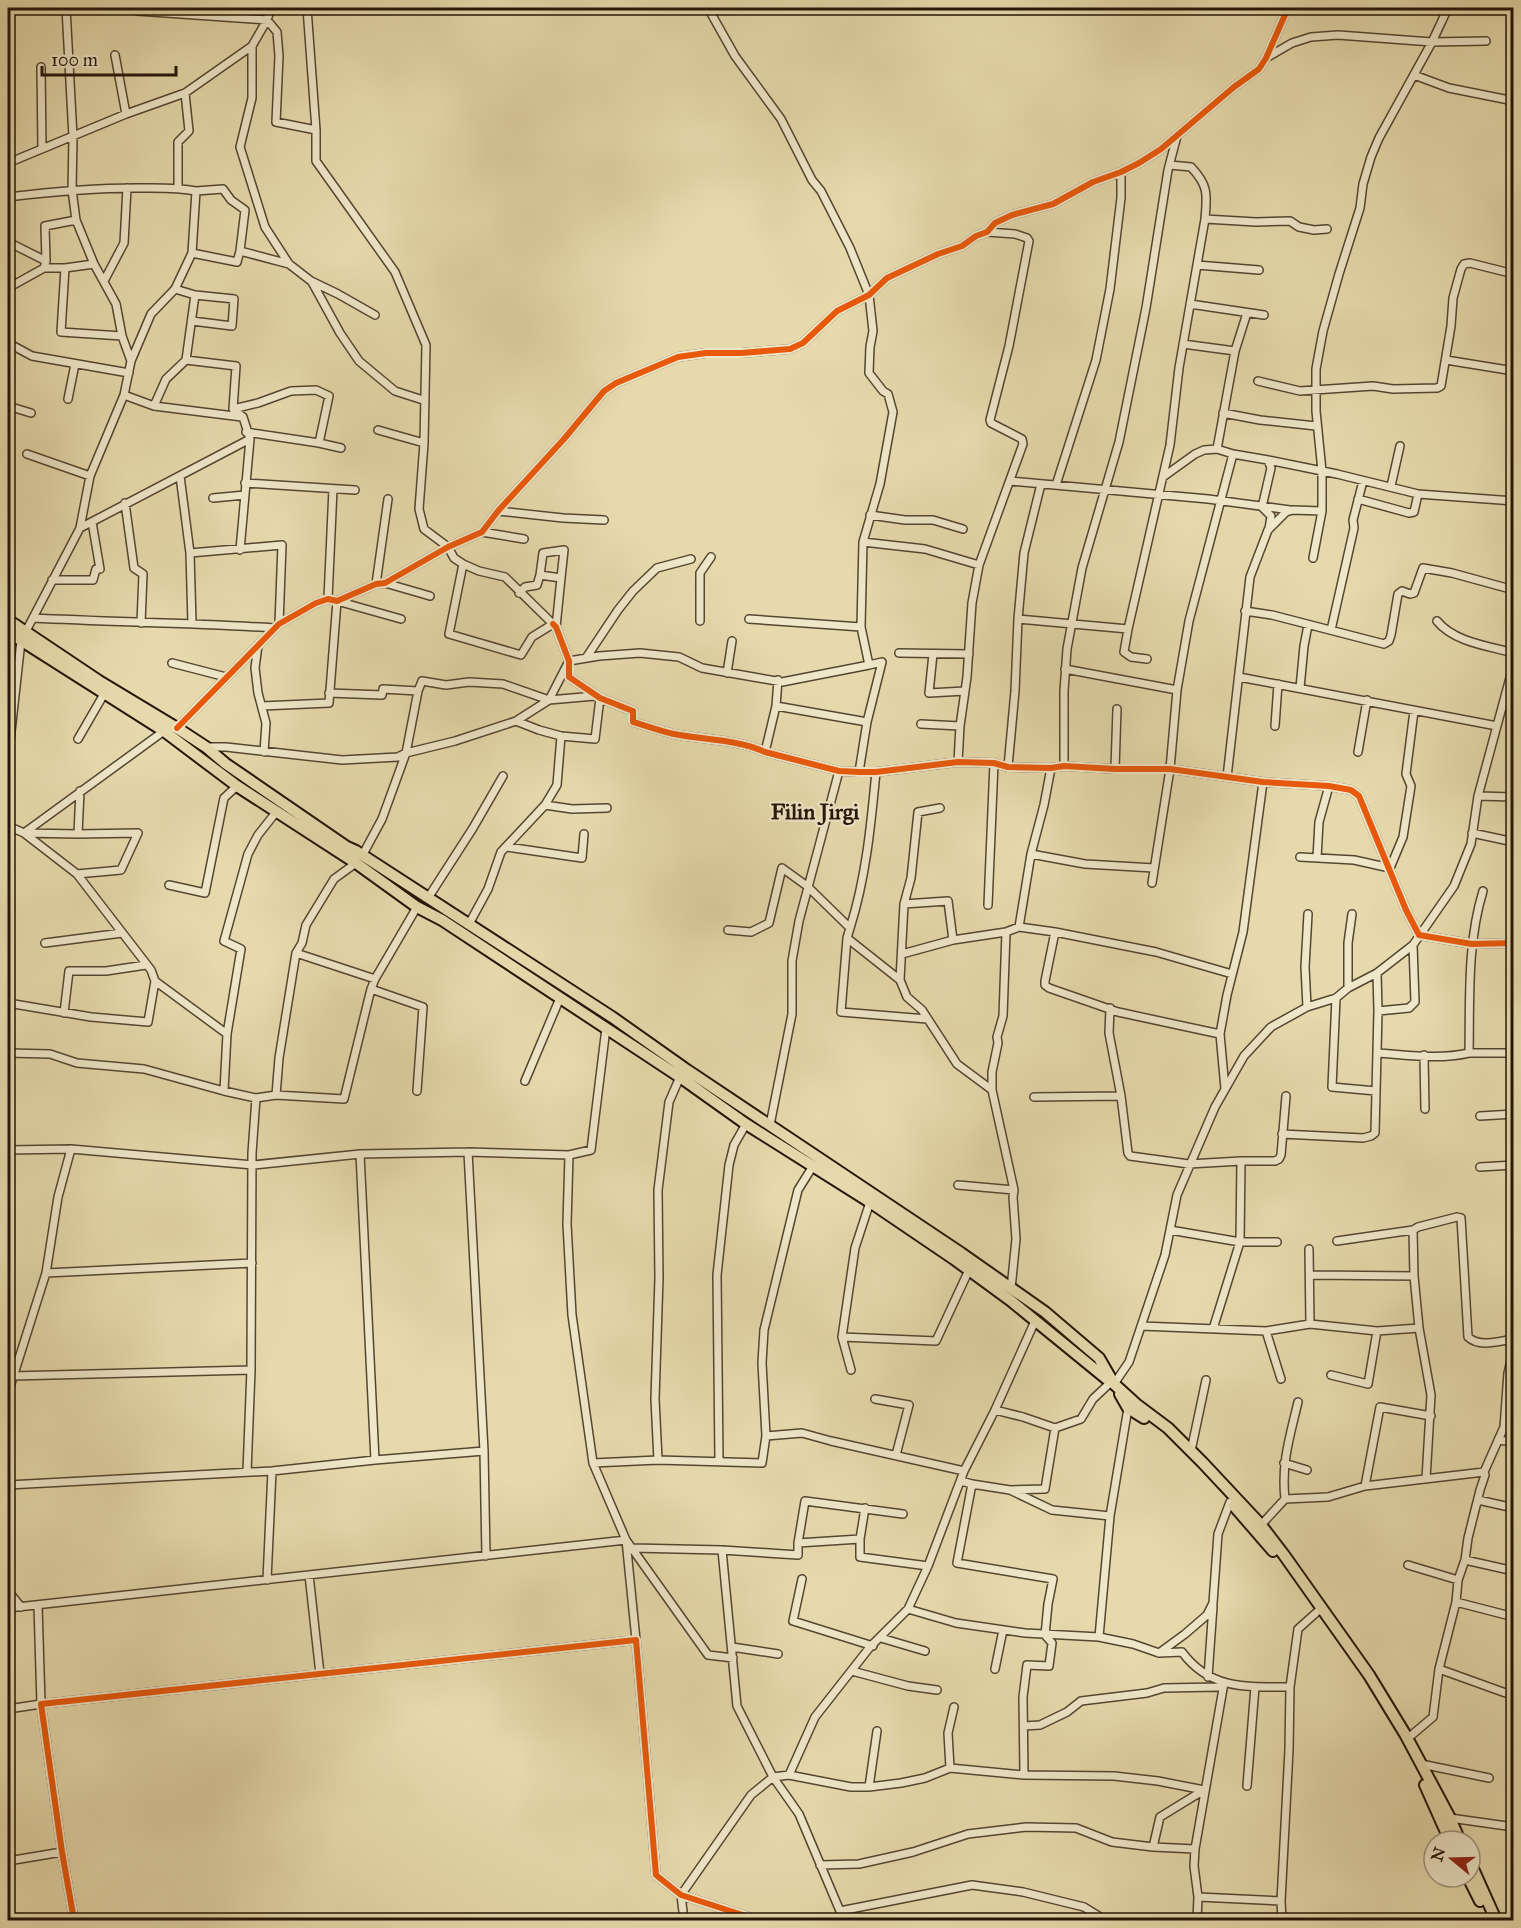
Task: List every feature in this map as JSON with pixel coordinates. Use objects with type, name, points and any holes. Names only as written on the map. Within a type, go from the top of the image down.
[{"type":"main road","points":[[8,620],[23,637],[104,694],[164,731],[237,786],[277,812],[428,898],[612,1017],[1045,1312],[1099,1358],[1128,1408],[1163,1431],[1200,1466],[1281,1561],[1348,1655],[1417,1766],[1445,1829]]},
{"type":"main road","points":[[8,632],[23,637],[99,681],[206,747],[234,770],[359,860],[417,907],[442,920],[680,1077],[746,1124],[969,1269],[1168,1428],[1261,1525],[1318,1602],[1369,1675],[1421,1764],[1455,1829]]},
{"type":"main road","points":[[494,955],[502,946]]},
{"type":"main road","points":[[1482,1888],[1497,1920]]},
{"type":"main road","points":[[1474,1889],[1489,1920]]},
{"type":"street","points":[[66,8],[73,138],[72,190],[76,220],[94,264],[116,304],[122,336],[131,361]]},
{"type":"street","points":[[8,163],[73,138],[126,114],[185,93],[252,46],[271,8]]},
{"type":"street","points":[[307,8],[316,130],[316,161],[395,272],[426,345],[423,400],[424,443],[418,509],[424,530],[448,547],[454,558],[463,564],[479,571],[505,577],[554,626],[569,661],[569,677],[598,697],[633,711],[633,722],[672,734],[757,748],[765,753],[839,771],[876,772],[958,762],[994,763],[1008,767],[1170,769],[1263,782],[1329,786],[1350,790],[1359,796],[1406,910],[1419,935]]},
{"type":"street","points":[[708,8],[735,56],[781,119],[812,180],[837,221],[869,295],[873,331],[869,373],[888,394],[893,412],[880,484],[863,542],[861,627],[868,665]]},
{"type":"street","points":[[987,232],[994,223],[1012,215],[1053,204],[1093,182],[1121,172],[1161,148],[1259,69],[1288,8]]},
{"type":"street","points":[[1313,558],[1322,511],[1322,471],[1316,426],[1317,369],[1321,340],[1360,208],[1363,184],[1371,157],[1448,8]]},
{"type":"street","points":[[137,11],[267,20],[277,32],[279,56],[276,122],[316,130]]},
{"type":"street","points":[[1266,58],[1292,43],[1311,37],[1338,35],[1432,42],[1486,41]]},
{"type":"street","points":[[252,46],[252,98],[240,147],[265,227],[289,264],[311,281],[375,315]]},
{"type":"street","points":[[115,55],[126,114]]},
{"type":"street","points":[[41,67],[42,149]]},
{"type":"street","points":[[1414,75],[1449,87],[1514,101]]},
{"type":"street","points":[[178,188],[178,142],[189,131],[185,93]]},
{"type":"street","points":[[1064,766],[1065,669],[1073,623],[1086,552],[1119,442],[1146,309],[1177,135]]},
{"type":"street","points":[[1147,659],[1131,657],[1124,652],[1170,445],[1173,406],[1205,219],[1207,195],[1204,182],[1191,168],[1170,165]]},
{"type":"street","points":[[1056,485],[1098,351],[1114,258],[1121,172]]},
{"type":"street","points":[[104,280],[124,243],[127,188]]},
{"type":"street","points":[[8,197],[72,190],[178,188],[196,191],[223,189],[231,200],[245,210],[237,262],[192,254]]},
{"type":"street","points":[[8,759],[23,637],[80,528],[90,476],[124,395],[131,361],[151,314],[175,289],[192,254],[196,191]]},
{"type":"street","points":[[1205,219],[1290,221],[1299,227],[1314,230],[1327,229]]},
{"type":"street","points":[[45,265],[45,226],[76,220]]},
{"type":"street","points":[[8,230],[8,242],[45,265],[65,268],[94,264]]},
{"type":"street","points":[[385,583],[448,547],[482,532],[604,391],[616,383],[678,357],[706,353],[790,349],[803,343],[837,311],[869,295],[887,278],[938,254],[962,246],[976,236],[987,232],[1015,234],[1029,241],[1010,346],[990,420],[991,423],[1023,441],[980,565],[970,616],[969,654],[958,762]]},
{"type":"street","points":[[240,251],[289,264]]},
{"type":"street","points":[[1258,381],[1300,391],[1373,386],[1393,389],[1442,386],[1453,298],[1464,264],[1470,263],[1514,274]]},
{"type":"street","points":[[8,288],[45,265]]},
{"type":"street","points":[[1197,265],[1259,270]]},
{"type":"street","points":[[65,268],[61,332],[122,336]]},
{"type":"street","points":[[311,281],[340,333],[359,361],[395,391],[423,400]]},
{"type":"street","points":[[175,289],[195,295],[234,299],[232,326],[192,321]]},
{"type":"street","points":[[154,406],[166,379],[186,360],[195,295]]},
{"type":"street","points":[[1190,304],[1264,315]]},
{"type":"street","points":[[1216,449],[1235,351],[1247,313]]},
{"type":"street","points":[[8,343],[32,356],[129,373]]},
{"type":"street","points":[[1184,344],[1235,351]]},
{"type":"street","points":[[186,360],[236,366],[233,409]]},
{"type":"street","points":[[1446,360],[1514,371]]},
{"type":"street","points":[[69,399],[75,364]]},
{"type":"street","points":[[233,409],[291,391],[316,390],[328,396],[319,443]]},
{"type":"street","points":[[124,395],[154,406],[243,417]]},
{"type":"street","points":[[8,406],[31,413]]},
{"type":"street","points":[[233,409],[243,417],[248,435],[240,550]]},
{"type":"street","points":[[1223,413],[1260,420],[1316,426]]},
{"type":"street","points":[[378,430],[424,443]]},
{"type":"street","points":[[80,528],[180,476],[248,435],[319,443],[340,448]]},
{"type":"street","points":[[1391,486],[1400,446]]},
{"type":"street","points":[[1163,477],[1195,454],[1216,449],[1391,486],[1418,494],[1514,501]]},
{"type":"street","points":[[27,454],[90,476]]},
{"type":"street","points":[[1152,883],[1170,769],[1177,690],[1190,621],[1233,454]]},
{"type":"street","points":[[1262,507],[1271,468],[1268,460]]},
{"type":"street","points":[[180,476],[190,553],[192,622]]},
{"type":"street","points":[[1010,481],[1322,511]]},
{"type":"street","points":[[1331,630],[1363,481]]},
{"type":"street","points":[[245,483],[355,490]]},
{"type":"street","points":[[1008,767],[1024,553],[1041,484]]},
{"type":"street","points":[[328,599],[333,489]]},
{"type":"street","points":[[1358,499],[1409,513],[1414,512],[1418,494]]},
{"type":"street","points":[[213,498],[245,495]]},
{"type":"street","points":[[376,584],[388,499]]},
{"type":"street","points":[[125,503],[134,568],[142,574],[141,623]]},
{"type":"street","points":[[1227,777],[1250,577],[1271,516],[1262,507]]},
{"type":"street","points":[[1268,530],[1286,512],[1293,510]]},
{"type":"street","points":[[498,511],[604,520]]},
{"type":"street","points":[[870,515],[905,520],[933,520],[963,529]]},
{"type":"street","points":[[52,580],[93,580],[96,569],[100,570],[92,522]]},
{"type":"street","points":[[482,532],[524,539]]},
{"type":"street","points":[[863,542],[925,549],[980,565]]},
{"type":"street","points":[[190,553],[282,545],[277,626]]},
{"type":"street","points":[[519,592],[525,587],[537,585],[543,553],[564,550],[554,626]]},
{"type":"street","points":[[700,621],[700,573],[711,557]]},
{"type":"street","points":[[586,658],[618,610],[633,591],[657,568],[691,559]]},
{"type":"street","points":[[463,564],[449,634],[521,655],[532,637],[554,626]]},
{"type":"street","points":[[1245,611],[1272,615],[1384,644],[1389,641],[1398,594],[1402,591],[1414,593],[1423,568],[1452,573],[1514,590]]},
{"type":"street","points":[[540,575],[561,578]]},
{"type":"street","points":[[337,600],[376,584],[385,583],[430,596]]},
{"type":"street","points":[[177,728],[277,626],[316,603],[328,599],[337,600],[401,619]]},
{"type":"street","points":[[262,705],[329,703],[337,600]]},
{"type":"street","points":[[33,618],[277,626]]},
{"type":"street","points":[[748,619],[861,627]]},
{"type":"street","points":[[1018,619],[1128,629]]},
{"type":"street","points":[[1437,621],[1446,631],[1486,646],[1514,653]]},
{"type":"street","points":[[1300,688],[1308,625]]},
{"type":"street","points":[[727,674],[732,641]]},
{"type":"street","points":[[258,645],[255,668],[266,723],[264,752]]},
{"type":"street","points":[[569,661],[640,653],[679,657],[702,668],[782,682],[882,662],[867,722],[859,772]]},
{"type":"street","points":[[898,653],[969,654]]},
{"type":"street","points":[[933,654],[928,693],[965,691]]},
{"type":"street","points":[[206,747],[226,747],[342,760],[398,757],[516,721],[549,700],[569,661]]},
{"type":"street","points":[[172,663],[226,677]]},
{"type":"street","points":[[995,1410],[1055,1428],[1081,1419],[1093,1399],[1112,1383],[1129,1362],[1165,1255],[1176,1195],[1215,1107],[1244,1056],[1271,1027],[1307,1007],[1336,998],[1348,988],[1377,973],[1413,945],[1454,886],[1471,844],[1478,796],[1497,726],[1510,689],[1514,663]]},
{"type":"street","points":[[1065,669],[1177,690]]},
{"type":"street","points":[[1239,677],[1497,726]]},
{"type":"street","points":[[765,753],[776,706],[778,680]]},
{"type":"street","points":[[276,1095],[279,1058],[296,953],[302,943],[306,925],[334,879],[359,860],[382,819],[406,753],[422,681],[446,685],[469,682],[503,684],[549,700],[598,697]]},
{"type":"street","points":[[1275,726],[1278,684]]},
{"type":"street","points":[[329,693],[382,695],[383,689],[418,691]]},
{"type":"street","points":[[78,739],[104,694]]},
{"type":"street","points":[[516,721],[561,736],[595,739],[598,697]]},
{"type":"street","points":[[1358,752],[1367,700]]},
{"type":"street","points":[[776,706],[867,722]]},
{"type":"street","points":[[1115,769],[1117,709]]},
{"type":"street","points":[[1390,868],[1403,837],[1411,786],[1406,774],[1414,711]]},
{"type":"street","points":[[921,723],[960,726]]},
{"type":"street","points":[[24,833],[164,731]]},
{"type":"street","points":[[469,924],[488,889],[501,852],[545,805],[557,785],[561,736]]},
{"type":"street","points":[[988,905],[994,763]]},
{"type":"street","points":[[1019,927],[1031,854],[1051,768]]},
{"type":"street","points":[[770,1125],[792,1014],[792,961],[799,921],[839,771]]},
{"type":"street","points":[[876,772],[858,902],[847,938],[841,1012],[927,1019]]},
{"type":"street","points":[[428,898],[503,776]]},
{"type":"street","points":[[1225,1089],[1220,1034],[1243,932],[1263,782]]},
{"type":"street","points":[[169,885],[205,893],[225,798],[237,786]]},
{"type":"street","points":[[1317,858],[1319,822],[1329,786]]},
{"type":"street","points":[[78,834],[80,791]]},
{"type":"street","points":[[1478,796],[1514,797]]},
{"type":"street","points":[[545,805],[572,809],[607,808]]},
{"type":"street","points":[[940,808],[918,812],[911,878],[904,904],[900,980],[907,997],[922,1010],[957,1064],[992,1090]]},
{"type":"street","points":[[224,1091],[226,1034],[242,950],[224,941],[248,855],[258,835],[277,812]]},
{"type":"street","points":[[8,826],[24,833],[77,874],[151,970],[155,981],[148,1022],[91,1017],[8,1003]]},
{"type":"street","points":[[24,833],[138,833],[121,870],[77,874]]},
{"type":"street","points":[[1472,833],[1514,842]]},
{"type":"street","points":[[507,847],[582,858],[584,834]]},
{"type":"street","points":[[1031,854],[1085,864],[1154,868]]},
{"type":"street","points":[[1300,856],[1354,860],[1390,868]]},
{"type":"street","points":[[728,930],[751,932],[769,923],[782,868],[807,885],[850,928]]},
{"type":"street","points":[[1469,1053],[1472,944],[1483,891]]},
{"type":"street","points":[[904,904],[948,901],[953,940]]},
{"type":"street","points":[[8,1053],[50,1054],[77,1063],[144,1069],[256,1098],[276,1095],[344,1099],[371,989],[417,907]]},
{"type":"street","points":[[1307,1007],[1305,967],[1308,914]]},
{"type":"street","points":[[1348,988],[1348,943],[1352,914]]},
{"type":"street","points":[[902,954],[953,940],[1006,932],[1019,927],[1156,952],[1232,974]]},
{"type":"street","points":[[1006,932],[1003,1016],[997,1037],[992,1090],[1014,1190],[1016,1239],[1011,1289]]},
{"type":"street","points":[[1055,932],[1045,985],[1049,988],[1118,1012],[1220,1034]]},
{"type":"street","points":[[45,943],[122,933]]},
{"type":"street","points":[[1419,935],[1472,944],[1514,943]]},
{"type":"street","points":[[847,938],[900,980]]},
{"type":"street","points":[[1378,1011],[1413,1006],[1415,1002],[1413,945]]},
{"type":"street","points":[[296,953],[375,979]]},
{"type":"street","points":[[64,1012],[69,971],[106,971],[146,965]]},
{"type":"street","points":[[1282,1134],[1363,1138],[1375,1132],[1377,973]]},
{"type":"street","points":[[155,981],[226,1034]]},
{"type":"street","points":[[371,989],[423,1007],[417,1091]]},
{"type":"street","points":[[525,1081],[560,998]]},
{"type":"street","points":[[1336,998],[1332,1087],[1376,1091]]},
{"type":"street","points":[[1110,1008],[1109,1033],[1130,1156],[1190,1164],[1275,1161],[1279,1159],[1286,1096]]},
{"type":"street","points":[[8,1150],[71,1149],[253,1165],[360,1154],[468,1152],[569,1155],[591,1150],[606,1028]]},
{"type":"street","points":[[1377,1053],[1424,1055],[1432,1058],[1469,1053],[1514,1053]]},
{"type":"street","points":[[1424,1055],[1425,1109]]},
{"type":"street","points":[[657,1460],[655,1399],[659,1278],[658,1190],[669,1102],[680,1077]]},
{"type":"street","points":[[1034,1097],[1121,1096]]},
{"type":"street","points":[[247,1472],[251,1370],[252,1153],[256,1098]]},
{"type":"street","points":[[1480,1116],[1514,1113]]},
{"type":"street","points":[[719,1461],[717,1275],[729,1165],[734,1145],[746,1124]]},
{"type":"street","points":[[8,1393],[46,1272],[58,1197],[71,1149]]},
{"type":"street","points":[[468,1152],[484,1451],[486,1556]]},
{"type":"street","points":[[360,1154],[375,1460]]},
{"type":"street","points":[[569,1155],[567,1224],[572,1315],[593,1463],[626,1540],[656,1875],[681,1895],[758,1920]]},
{"type":"street","points":[[1213,1329],[1240,1242],[1240,1161]]},
{"type":"street","points":[[1480,1167],[1514,1165]]},
{"type":"street","points":[[593,1463],[657,1460],[762,1463],[766,1436],[762,1363],[764,1330],[798,1190],[813,1166]]},
{"type":"street","points":[[958,1185],[1014,1190]]},
{"type":"street","points":[[851,1370],[842,1337],[855,1248],[870,1203]]},
{"type":"street","points":[[1337,1241],[1413,1230],[1457,1217],[1461,1218],[1468,1337],[1474,1342],[1485,1343],[1514,1339]]},
{"type":"street","points":[[1170,1230],[1240,1242],[1277,1242]]},
{"type":"street","points":[[1413,1230],[1414,1276],[1419,1328],[1431,1395],[1426,1479]]},
{"type":"street","points":[[1309,1249],[1310,1324]]},
{"type":"street","points":[[46,1272],[252,1263]]},
{"type":"street","points":[[842,1337],[936,1341],[969,1269]]},
{"type":"street","points":[[1310,1275],[1414,1276]]},
{"type":"street","points":[[789,1775],[815,1717],[873,1646],[908,1609],[928,1566],[964,1471],[995,1410],[1035,1321]]},
{"type":"street","points":[[1141,1326],[1266,1331],[1310,1324],[1377,1331],[1419,1328]]},
{"type":"street","points":[[1266,1331],[1281,1379]]},
{"type":"street","points":[[1331,1375],[1368,1384],[1377,1331]]},
{"type":"street","points":[[1407,1739],[1433,1717],[1439,1670],[1456,1602],[1458,1580],[1465,1560],[1479,1490],[1484,1472],[1504,1427],[1514,1347]]},
{"type":"street","points":[[12,1376],[251,1370]]},
{"type":"street","points":[[1191,1451],[1206,1380]]},
{"type":"street","points":[[875,1399],[909,1406],[896,1455]]},
{"type":"street","points":[[1261,1525],[1285,1499],[1284,1463],[1298,1402]]},
{"type":"street","points":[[1365,1486],[1380,1407],[1431,1416]]},
{"type":"street","points":[[1099,1637],[1110,1515],[1128,1408]]},
{"type":"street","points":[[961,1481],[1010,1490],[1045,1489],[1055,1428]]},
{"type":"street","points":[[766,1436],[802,1433],[964,1471]]},
{"type":"street","points":[[1498,1440],[1514,1442]]},
{"type":"street","points":[[8,1485],[272,1471],[484,1451]]},
{"type":"street","points":[[1284,1463],[1307,1470]]},
{"type":"street","points":[[267,1580],[272,1471]]},
{"type":"street","points":[[1285,1499],[1328,1497],[1365,1486],[1484,1472]]},
{"type":"street","points":[[972,1484],[957,1563],[1053,1578],[1047,1604],[1045,1635],[1052,1642],[1049,1666],[1027,1665],[1023,1697],[1023,1775]]},
{"type":"street","points":[[1010,1490],[1052,1510],[1110,1515]]},
{"type":"street","points":[[1478,1500],[1514,1508]]},
{"type":"street","points":[[633,1548],[798,1555],[805,1501],[903,1514]]},
{"type":"street","points":[[1208,1677],[1218,1534],[1230,1502]]},
{"type":"street","points":[[865,1508],[860,1539],[860,1557],[928,1566]]},
{"type":"street","points":[[798,1543],[860,1539]]},
{"type":"street","points":[[8,1608],[626,1540]]},
{"type":"street","points":[[626,1540],[708,1655],[733,1658]]},
{"type":"street","points":[[722,1550],[737,1706],[773,1777],[799,1814],[840,1911],[846,1920]]},
{"type":"street","points":[[1465,1560],[1514,1571]]},
{"type":"street","points":[[1408,1565],[1458,1580]]},
{"type":"street","points":[[309,1575],[320,1674]]},
{"type":"street","points":[[802,1579],[793,1621],[873,1646]]},
{"type":"street","points":[[8,1591],[21,1607]]},
{"type":"street","points":[[1456,1602],[1514,1617]]},
{"type":"street","points":[[1159,1653],[1206,1615],[1213,1604]]},
{"type":"street","points":[[38,1605],[41,1704],[74,1920]]},
{"type":"street","points":[[908,1609],[956,1623],[1045,1635],[1099,1637],[1133,1644],[1159,1653],[1182,1652],[1192,1666],[1208,1677],[1224,1683],[1255,1687],[1290,1687]]},
{"type":"street","points":[[1282,1920],[1290,1687],[1298,1629],[1317,1612]]},
{"type":"street","points":[[995,1669],[1004,1630]]},
{"type":"street","points":[[881,1638],[924,1651]]},
{"type":"street","points":[[8,1709],[636,1640]]},
{"type":"street","points":[[732,1647],[778,1654]]},
{"type":"street","points":[[1439,1670],[1514,1696]]},
{"type":"street","points":[[852,1671],[908,1686],[937,1690]]},
{"type":"street","points":[[1024,1726],[1040,1725],[1067,1712],[1081,1701],[1147,1693],[1164,1688],[1218,1687],[1224,1683]]},
{"type":"street","points":[[1197,1920],[1195,1849],[1224,1683]]},
{"type":"street","points":[[1247,1786],[1255,1687]]},
{"type":"street","points":[[950,1768],[948,1733],[954,1707]]},
{"type":"street","points":[[869,1787],[877,1731]]},
{"type":"street","points":[[1421,1764],[1489,1778]]},
{"type":"street","points":[[684,1920],[681,1895],[751,1795],[773,1777],[789,1775],[851,1787],[869,1787],[925,1778],[950,1768],[1023,1775],[1114,1776],[1158,1781],[1204,1790]]},
{"type":"street","points":[[1153,1847],[1160,1817],[1204,1790]]},
{"type":"street","points":[[1450,1818],[1514,1827]]},
{"type":"street","points":[[820,1865],[859,1864],[913,1852],[968,1834],[1026,1827],[1076,1828],[1112,1842],[1195,1849]]},
{"type":"street","points":[[8,1861],[62,1852]]},
{"type":"street","points":[[840,1911],[972,1885],[1023,1892],[1084,1907],[1105,1920]]},
{"type":"street","points":[[1198,1897],[1281,1901]]},
{"type":"cycle path","points":[[177,728],[279,624],[316,603],[328,599],[337,601],[376,584],[385,583],[448,547],[482,532],[604,391],[616,383],[678,357],[706,353],[790,349],[803,343],[837,311],[869,295],[887,278],[938,254],[962,246],[976,236],[987,232],[995,223],[1012,215],[1053,204],[1093,182],[1139,163],[1161,149],[1234,87],[1259,69],[1288,8]]},
{"type":"cycle path","points":[[553,624],[569,661],[569,677],[600,698],[633,711],[633,722],[674,734],[743,745],[839,771],[876,772],[958,762],[994,763],[1008,767],[1170,769],[1263,782],[1329,786],[1351,790],[1359,796],[1406,910],[1419,935],[1472,944],[1514,943]]},
{"type":"cycle path","points":[[74,1920],[41,1704],[636,1640],[656,1875],[681,1895],[758,1920]]},
{"type":"district","name":"Filin Jirgi","points":[[815,811]]}]
